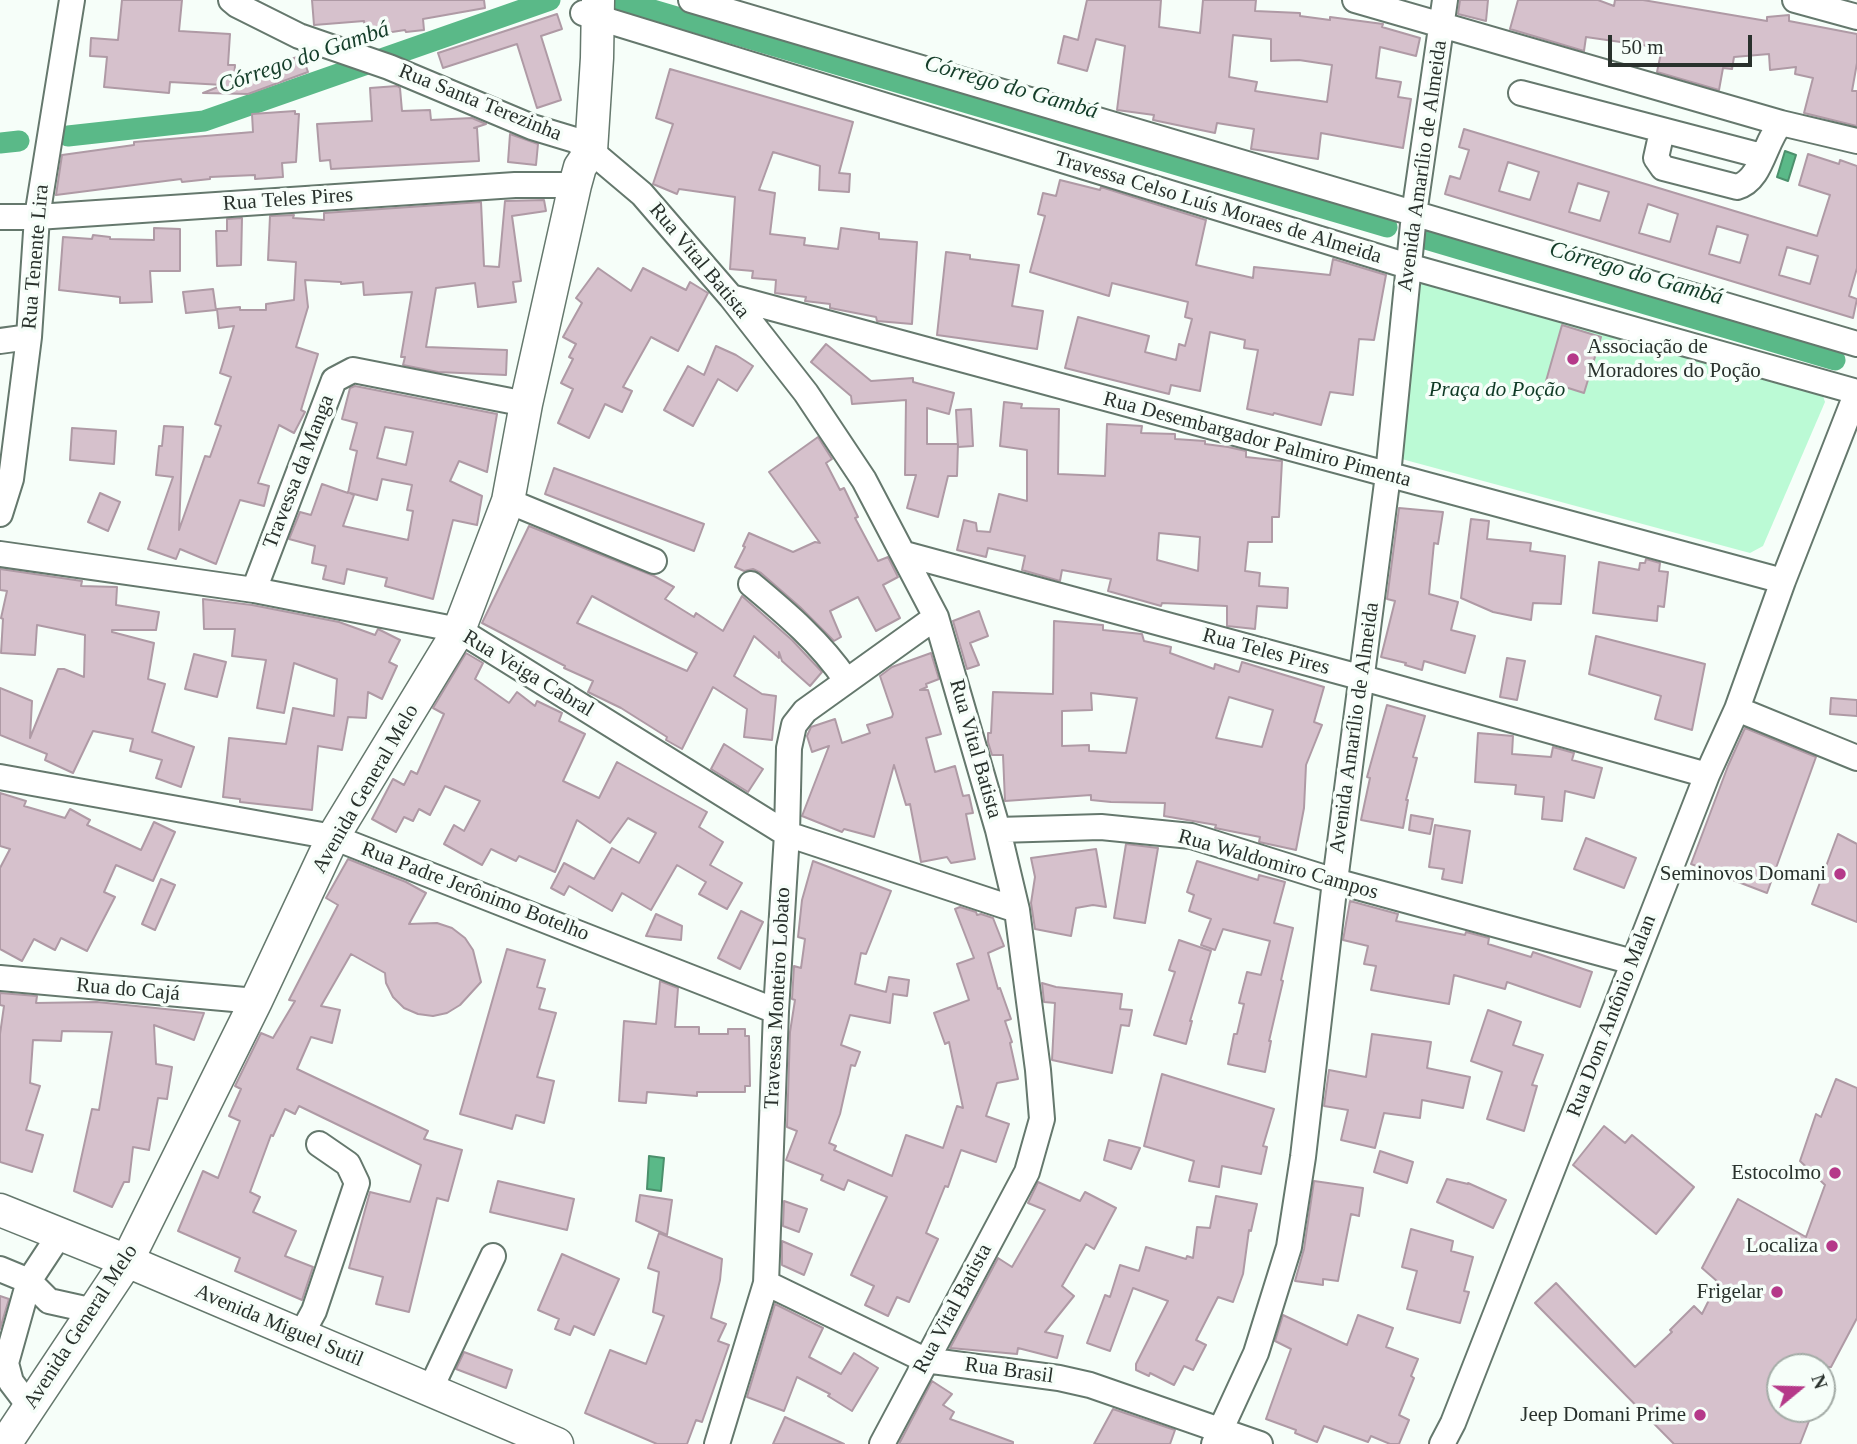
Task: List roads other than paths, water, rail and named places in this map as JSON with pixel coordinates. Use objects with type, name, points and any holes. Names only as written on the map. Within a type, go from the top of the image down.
[{"type":"main road","name":"Avenida General Melo","points":[[5,1444],[127,1261],[256,1002],[334,837],[459,631],[508,501],[526,404],[580,161],[590,8]]},
{"type":"main road","name":"Avenida Miguel Sutil","points":[[0,1210],[127,1261],[557,1444]]},
{"type":"street","name":"Rua Tenente Lira","points":[[0,514],[11,479],[29,337],[37,217],[72,0]]},
{"type":"street","name":"Rua Santa Terezinha","points":[[231,0],[299,36],[390,67],[532,127],[580,161]]},
{"type":"street","points":[[691,0],[1857,344]]},
{"type":"street","points":[[1354,0],[1781,122],[1857,141]]},
{"type":"street","name":"Avenida Amarílio de Almeida","points":[[1218,1436],[1256,1353],[1289,1247],[1303,1157],[1335,881],[1388,475],[1414,215],[1445,0]]},
{"type":"street","points":[[1795,0],[1857,17]]},
{"type":"street","name":"Travessa Celso Luís Moraes de Almeida","points":[[590,8],[1408,266],[1857,392]]},
{"type":"street","points":[[1521,93],[1762,156]]},
{"type":"street","points":[[1662,131],[1656,159],[1663,168],[1733,187],[1745,185],[1753,178],[1771,133],[1781,122]]},
{"type":"street","name":"Rua Teles Pires","points":[[0,217],[37,217],[515,185],[580,161]]},
{"type":"street","name":"Rua Vital Batista","points":[[580,161],[642,194],[731,297],[806,393],[864,480],[936,617],[998,830],[1017,910],[1038,1069],[1041,1119],[1027,1172],[882,1444]]},
{"type":"street","name":"Rua Desembargador Palmiro Pimenta","points":[[731,297],[1783,581]]},
{"type":"street","points":[[0,341],[29,337]]},
{"type":"street","name":"Travessa da Manga","points":[[254,590],[334,380],[353,370],[526,404]]},
{"type":"street","name":"Rua Dom Antônio Malan","points":[[1442,1444],[1458,1410],[1707,775],[1737,709],[1783,581],[1857,392]]},
{"type":"street","points":[[508,501],[654,561]]},
{"type":"street","name":"Rua Veiga Cabral","points":[[0,554],[254,590],[459,631],[787,834],[1017,910]]},
{"type":"street","name":"Rua Teles Pires","points":[[905,554],[1363,678],[1707,775]]},
{"type":"street","points":[[751,584],[801,625],[831,658],[846,680]]},
{"type":"street","name":"Travessa Monteiro Lobato","points":[[717,1444],[766,1283],[789,748],[794,725],[805,711],[936,617]]},
{"type":"street","points":[[1737,709],[1857,758]]},
{"type":"street","name":"Rua Padre Jerônimo Botelho","points":[[0,776],[334,837],[776,1011]]},
{"type":"street","name":"Rua Waldomiro Campos","points":[[998,830],[1101,827],[1191,836],[1335,881],[1633,962]]},
{"type":"street","name":"Rua do Cajá","points":[[0,978],[256,1002]]},
{"type":"street","points":[[301,1335],[314,1311],[357,1183],[348,1164],[319,1144]]},
{"type":"street","points":[[30,1407],[11,1382],[6,1363],[29,1281],[60,1234]]},
{"type":"street","points":[[430,1390],[493,1256]]},
{"type":"street","points":[[0,1269],[29,1281],[49,1301],[94,1311]]},
{"type":"street","name":"Rua Brasil","points":[[766,1283],[925,1360],[1059,1378],[1090,1385],[1218,1436],[1260,1444]]},
{"type":"waterway","name":"Córrego do Gambá","points":[[68,136],[204,121],[550,0]]},
{"type":"waterway","name":"Córrego do Gambá","points":[[619,0],[1387,227]]},
{"type":"waterway","name":"Córrego do Gambá","points":[[0,143],[19,141]]},
{"type":"waterway","name":"Córrego do Gambá","points":[[1422,238],[1835,360]]},
{"type":"place","name":"Associação de Moradores do Poção","points":[[1573,359]]},
{"type":"place","name":"Seminovos Domani","points":[[1840,874]]},
{"type":"place","name":"Estocolmo","points":[[1835,1173]]},
{"type":"place","name":"Localiza","points":[[1832,1246]]},
{"type":"place","name":"Frigelar","points":[[1777,1292]]},
{"type":"place","name":"Jeep Domani Prime","points":[[1700,1415]]},
{"type":"park label","name":"Praça do Poção","points":[[1497,390]]}]
